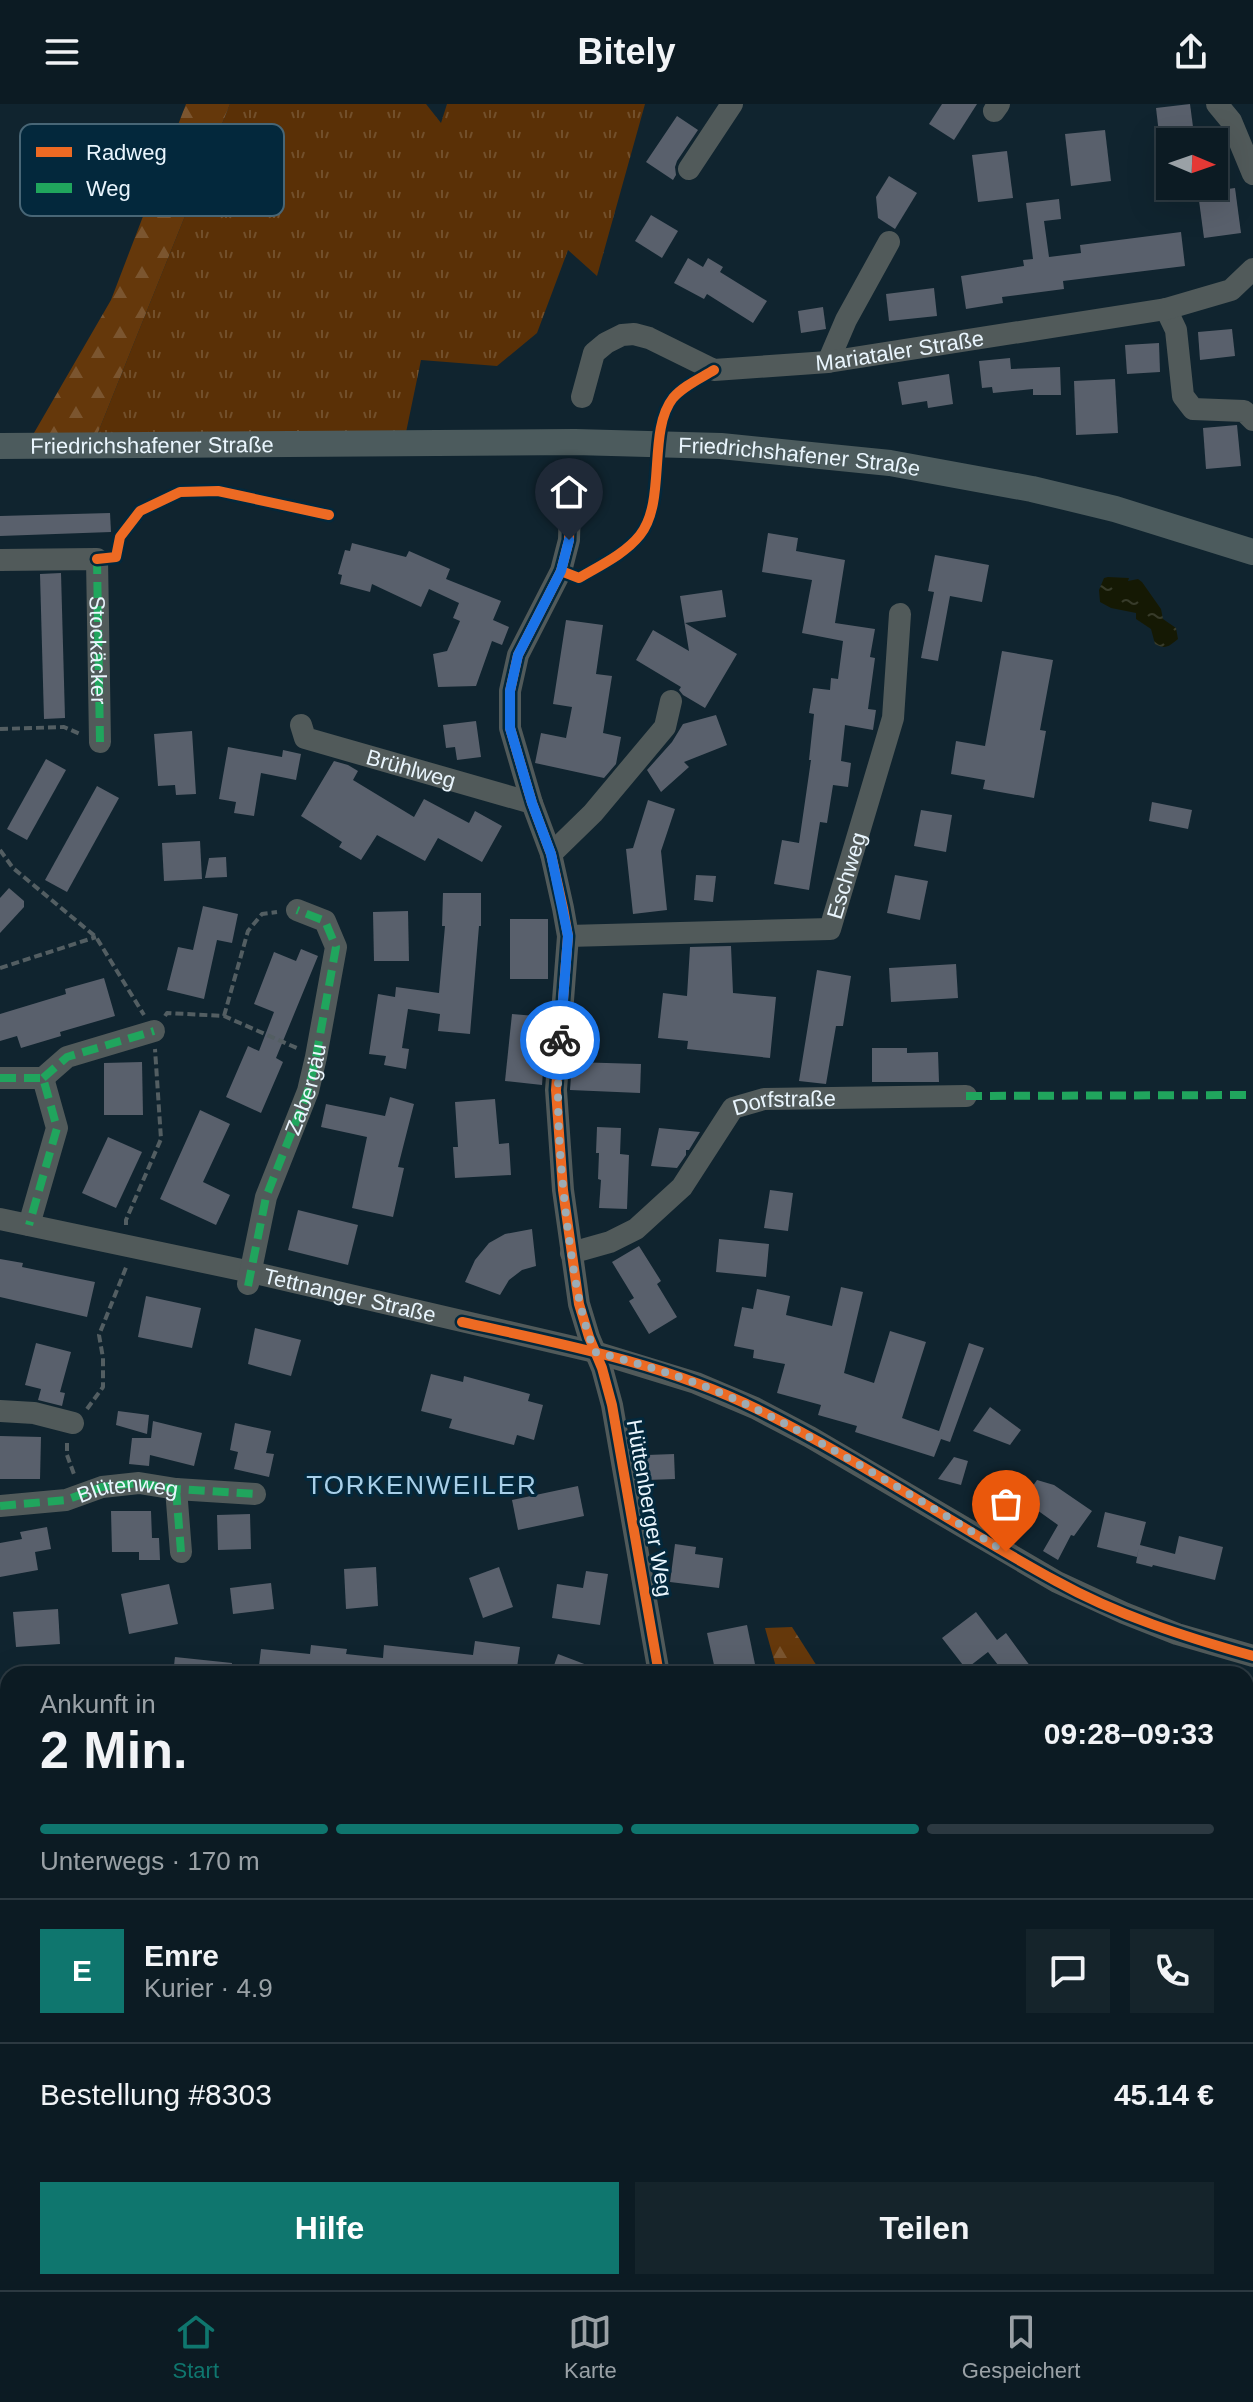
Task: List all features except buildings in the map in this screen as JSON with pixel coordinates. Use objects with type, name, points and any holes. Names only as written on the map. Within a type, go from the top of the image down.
[{"type":"main road","name":"Friedrichshafener Straße","points":[[0,446],[575,442],[721,446],[890,463],[1018,486],[1115,509],[1253,552]]},
{"type":"street","points":[[689,169],[732,104]]},
{"type":"street","points":[[1217,104],[1231,121],[1253,174]]},
{"type":"street","points":[[828,362],[846,320],[889,242]]},
{"type":"street","name":"Mariataler Straße","points":[[582,397],[594,353],[622,335],[649,338],[714,370],[828,362],[1166,309],[1231,290],[1253,269]]},
{"type":"street","points":[[1166,309],[1176,330],[1183,396],[1193,409],[1244,411],[1253,420]]},
{"type":"street","points":[[570,505],[569,540],[561,571],[518,655],[510,691],[510,728],[551,854],[568,936],[556,1090],[571,1253],[579,1304],[595,1352]]},
{"type":"street","name":"Stockäcker","points":[[0,560],[97,559],[100,742]]},
{"type":"street","name":"Eschweg","points":[[568,936],[830,929],[893,718],[900,614]]},
{"type":"street","points":[[551,854],[593,813],[665,727],[671,701]]},
{"type":"street","name":"Brühlweg","points":[[301,725],[305,738],[532,803]]},
{"type":"street","name":"Zabergäu","points":[[249,1279],[266,1197],[308,1091],[336,947],[325,921],[297,910]]},
{"type":"street","points":[[0,1078],[43,1078],[67,1057],[154,1031]]},
{"type":"street","points":[[29,1225],[57,1128],[43,1078]]},
{"type":"street","name":"Dorfstraße","points":[[571,1253],[610,1242],[636,1229],[682,1187],[733,1108],[764,1099],[966,1096]]},
{"type":"street","name":"Tettnanger Straße","points":[[0,1219],[127,1246],[249,1279],[595,1352],[696,1383],[755,1408],[904,1491],[1057,1582],[1177,1634],[1253,1656]]},
{"type":"street","name":"Hüttenberger Weg","points":[[595,1352],[612,1405],[658,1666]]},
{"type":"street","points":[[0,1411],[34,1413],[73,1423]]},
{"type":"street","name":"Blütenweg","points":[[0,1506],[66,1500],[102,1487],[139,1483],[176,1489],[255,1494]]},
{"type":"street","points":[[176,1489],[181,1552]]},
{"type":"path","points":[[0,729],[64,727],[100,742]]},
{"type":"path","points":[[224,1016],[248,931],[262,914],[297,910]]},
{"type":"path","points":[[0,968],[96,937]]},
{"type":"path","points":[[154,1031],[167,1013],[224,1016],[316,1057]]},
{"type":"path","points":[[81,1494],[67,1455],[67,1438],[73,1423],[103,1387],[99,1335],[128,1269],[127,1246]]},
{"type":"green space","points":[[186,104],[230,104],[222,124],[178,124]]},
{"type":"green space","points":[[230,104],[426,104],[441,123],[447,104],[645,104],[597,276],[568,250],[537,333],[497,366],[421,360],[404,442],[93,445],[185,216],[284,216],[284,124],[222,124]]},
{"type":"green space","points":[[143,216],[185,216],[93,445],[27,445],[111,300]]},
{"type":"green space","points":[[792,1627],[817,1666],[776,1666],[765,1628]]},
{"type":"water","points":[[1104,578],[1142,582],[1161,609],[1163,619],[1176,628],[1178,639],[1167,646],[1159,646],[1155,644],[1151,629],[1136,619],[1136,613],[1111,608],[1100,602],[1099,590]]},
{"type":"marked path","points":[[100,742],[97,559],[102,559]]},
{"type":"marked path","points":[[248,1286],[266,1197],[308,1091],[336,947],[325,921],[297,910]]},
{"type":"marked path","points":[[43,1078],[67,1057],[154,1031]]},
{"type":"marked path","points":[[0,1078],[43,1078],[57,1128],[29,1225]]},
{"type":"marked path","points":[[966,1096],[1253,1095]]},
{"type":"marked path","points":[[0,1506],[66,1500],[102,1487],[139,1483],[176,1489],[255,1494]]},
{"type":"marked path","points":[[176,1489],[181,1552]]},
{"type":"cycle path","points":[[561,571],[579,578],[619,554],[640,535],[653,504],[658,447],[665,412],[677,394],[714,370]]},
{"type":"cycle path","points":[[97,559],[116,557],[120,537],[140,511],[180,492],[218,491],[329,515]]},
{"type":"cycle path","points":[[570,505],[569,540],[561,571],[518,655],[510,691],[510,728],[551,854],[568,936],[556,1090],[563,1190],[579,1304],[612,1405],[658,1666]]},
{"type":"cycle path","points":[[462,1322],[612,1356],[722,1393],[833,1450],[1079,1593],[1152,1624],[1253,1656]]},
{"type":"way so far","points":[[560,1040],[556,1090],[563,1190],[579,1304],[595,1352],[696,1383],[755,1408],[1006,1552]]},
{"type":"district","name":"TORKENWEILER","points":[[422,1485]]},
{"type":"route","points":[[560,1040],[568,936],[551,854],[510,728],[510,691],[518,655],[561,571],[569,540]]}]
